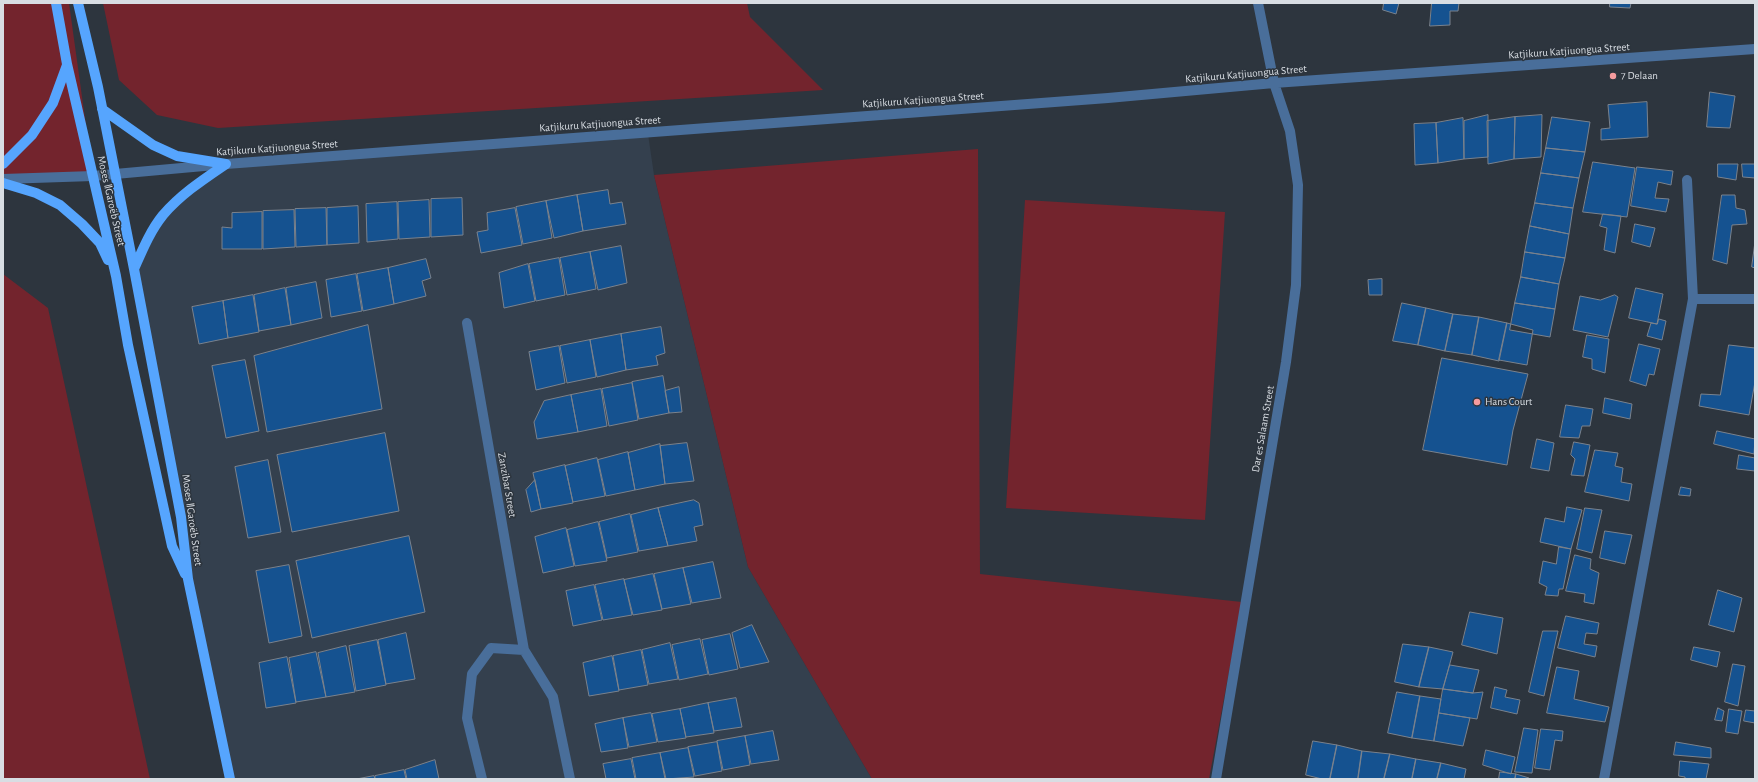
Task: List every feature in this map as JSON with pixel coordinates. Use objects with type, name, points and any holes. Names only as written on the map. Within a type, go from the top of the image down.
[{"type":"main road","name":"Moses ǁGaroëb Street","points":[[56,3],[67,64],[116,276],[128,345],[172,546],[188,579]]},
{"type":"main road","name":"Moses ǁGaroëb Street","points":[[78,3],[102,109],[134,270],[181,517],[188,579]]},
{"type":"main road","points":[[3,164],[32,134],[53,104],[67,64]]},
{"type":"main road","points":[[102,109],[153,145],[177,156],[226,164]]},
{"type":"main road","points":[[134,270],[146,242],[163,215],[189,190],[226,164]]},
{"type":"main road","points":[[3,183],[36,193],[60,205],[82,224],[100,243],[116,276]]},
{"type":"main road","points":[[188,579],[230,779]]},
{"type":"street","name":"Dar es Salaam Street","points":[[1216,779],[1286,362],[1296,285],[1298,184],[1290,131],[1274,83],[1258,3]]},
{"type":"street","name":"Katjikuru Katjiuongua Street","points":[[3,178],[93,176],[226,164],[1108,98],[1274,83],[1755,49]]},
{"type":"street","points":[[1604,779],[1693,299],[1687,180]]},
{"type":"street","points":[[1693,299],[1755,299]]},
{"type":"street","name":"Zanzibar Street","points":[[467,323],[524,650],[553,697],[570,779]]},
{"type":"street","points":[[482,779],[468,718],[472,674],[491,648],[524,650]]},
{"type":"shaded area","points":[[3,3],[69,3],[93,176],[3,183]]},
{"type":"shaded area","points":[[103,3],[747,3],[750,17],[823,90],[218,128],[157,115],[119,80]]},
{"type":"shaded area","points":[[648,134],[654,175],[748,567],[872,779],[230,779],[134,269],[163,215],[226,164]]},
{"type":"shaded area","points":[[978,149],[980,574],[1242,602],[1209,779],[872,779],[748,567],[654,175]]},
{"type":"shaded area","points":[[1025,200],[1225,212],[1205,520],[1006,508]]},
{"type":"shaded area","points":[[3,274],[48,308],[150,779],[3,779]]},
{"type":"building","points":[[1384,3],[1399,3],[1396,14],[1383,10]]},
{"type":"building","points":[[1432,3],[1459,3],[1458,11],[1450,11],[1450,25],[1430,26]]},
{"type":"building","points":[[1610,3],[1631,3],[1630,8],[1610,7]]},
{"type":"building","points":[[1710,92],[1735,96],[1730,128],[1707,127]]},
{"type":"building","points":[[1647,102],[1648,137],[1601,140],[1601,129],[1610,128],[1608,105]]},
{"type":"building","points":[[1488,115],[1488,157],[1464,159],[1464,121]]},
{"type":"building","points":[[1542,115],[1541,157],[1514,159],[1515,117]]},
{"type":"building","points":[[1515,117],[1514,159],[1488,164],[1487,121]]},
{"type":"building","points":[[1552,117],[1590,122],[1585,152],[1546,148]]},
{"type":"building","points":[[1463,118],[1464,159],[1438,163],[1436,123]]},
{"type":"building","points":[[1436,123],[1438,163],[1415,165],[1414,124]]},
{"type":"building","points":[[1546,148],[1585,152],[1579,178],[1541,173]]},
{"type":"building","points":[[1593,162],[1635,168],[1627,217],[1583,212]]},
{"type":"building","points":[[1718,164],[1738,164],[1736,180],[1718,177]]},
{"type":"building","points":[[1742,164],[1755,164],[1755,178],[1743,177]]},
{"type":"building","points":[[1637,167],[1673,171],[1671,185],[1658,182],[1655,198],[1669,199],[1666,212],[1631,206]]},
{"type":"building","points":[[1541,173],[1579,178],[1573,208],[1535,203]]},
{"type":"building","points":[[608,190],[610,204],[622,202],[626,224],[583,231],[577,195]]},
{"type":"building","points":[[577,195],[583,231],[554,238],[546,201]]},
{"type":"building","points":[[1722,195],[1735,195],[1736,208],[1745,210],[1747,224],[1732,225],[1727,264],[1713,260]]},
{"type":"building","points":[[462,198],[463,235],[431,237],[431,199]]},
{"type":"building","points":[[429,200],[430,237],[399,239],[398,202]]},
{"type":"building","points":[[546,201],[552,238],[523,244],[516,207]]},
{"type":"building","points":[[397,202],[398,239],[367,242],[366,204]]},
{"type":"building","points":[[1535,203],[1573,208],[1569,234],[1530,226]]},
{"type":"building","points":[[358,206],[359,243],[327,245],[327,208]]},
{"type":"building","points":[[326,208],[327,245],[296,247],[295,209]]},
{"type":"building","points":[[515,208],[522,245],[481,253],[477,232],[488,230],[487,213]]},
{"type":"building","points":[[294,210],[295,247],[263,249],[263,211]]},
{"type":"building","points":[[262,212],[262,249],[222,249],[222,227],[232,228],[232,213]]},
{"type":"building","points":[[1603,214],[1621,216],[1615,253],[1604,250],[1607,228],[1600,226]]},
{"type":"building","points":[[1635,224],[1655,228],[1650,247],[1632,242]]},
{"type":"building","points":[[1530,226],[1569,234],[1565,258],[1525,252]]},
{"type":"building","points":[[1755,242],[1755,268],[1752,267]]},
{"type":"building","points":[[621,246],[627,283],[598,290],[590,252]]},
{"type":"building","points":[[590,252],[596,289],[567,295],[560,258]]},
{"type":"building","points":[[1525,252],[1565,258],[1559,284],[1521,277]]},
{"type":"building","points":[[559,258],[565,295],[536,301],[529,264]]},
{"type":"building","points":[[426,259],[431,278],[422,281],[426,296],[394,304],[388,268]]},
{"type":"building","points":[[528,264],[535,301],[504,308],[499,273]]},
{"type":"building","points":[[388,268],[394,304],[363,311],[357,274]]},
{"type":"building","points":[[356,274],[362,311],[331,317],[326,280]]},
{"type":"building","points":[[1521,277],[1559,284],[1555,309],[1515,303]]},
{"type":"building","points":[[1382,279],[1382,295],[1369,295],[1368,280]]},
{"type":"building","points":[[316,282],[322,318],[291,325],[286,288]]},
{"type":"building","points":[[285,288],[291,325],[259,331],[254,295]]},
{"type":"building","points":[[1636,288],[1663,294],[1657,324],[1629,318]]},
{"type":"building","points":[[253,295],[259,332],[228,338],[223,301]]},
{"type":"building","points":[[1615,295],[1618,297],[1608,337],[1573,330],[1580,296],[1600,300]]},
{"type":"building","points":[[223,301],[228,338],[199,344],[192,307]]},
{"type":"building","points":[[1402,303],[1426,308],[1418,345],[1393,341]]},
{"type":"building","points":[[1515,303],[1555,309],[1550,337],[1510,330]]},
{"type":"building","points":[[1426,308],[1453,314],[1445,351],[1418,345]]},
{"type":"building","points":[[1453,314],[1479,317],[1472,355],[1445,351]]},
{"type":"building","points":[[1479,317],[1507,323],[1499,361],[1472,355]]},
{"type":"building","points":[[1659,319],[1666,321],[1662,340],[1647,336],[1651,323],[1657,324]]},
{"type":"building","points":[[1507,323],[1533,330],[1527,365],[1499,360]]},
{"type":"building","points":[[368,325],[382,409],[267,432],[254,356]]},
{"type":"building","points":[[661,327],[665,353],[656,356],[658,365],[626,370],[621,334]]},
{"type":"building","points":[[621,334],[626,370],[597,377],[590,340]]},
{"type":"building","points":[[1587,335],[1609,339],[1605,373],[1592,369],[1592,359],[1583,357]]},
{"type":"building","points":[[590,340],[596,377],[567,383],[560,346]]},
{"type":"building","points":[[1639,344],[1660,349],[1654,375],[1649,374],[1646,386],[1630,381]]},
{"type":"building","points":[[1729,345],[1755,348],[1755,382],[1749,415],[1699,406],[1701,394],[1720,395]]},
{"type":"building","points":[[559,346],[565,383],[536,390],[529,352]]},
{"type":"building","name":"Hans Court","points":[[1442,358],[1528,374],[1513,430],[1507,465],[1423,450]]},
{"type":"building","points":[[245,360],[259,431],[226,438],[212,366]]},
{"type":"building","points":[[663,376],[669,413],[639,419],[632,382]]},
{"type":"building","points":[[632,383],[638,420],[609,426],[602,389]]},
{"type":"building","points":[[679,387],[682,412],[669,413],[665,391]]},
{"type":"building","points":[[601,389],[607,426],[578,432],[571,395]]},
{"type":"building","points":[[571,395],[578,432],[537,439],[534,422],[544,401]]},
{"type":"building","points":[[1605,398],[1632,404],[1630,419],[1603,413]]},
{"type":"building","points":[[1566,405],[1593,409],[1590,426],[1582,426],[1579,438],[1560,437]]},
{"type":"building","points":[[1717,431],[1755,439],[1754,454],[1714,444]]},
{"type":"building","points":[[385,433],[399,511],[292,532],[277,455]]},
{"type":"building","points":[[1537,439],[1554,443],[1549,471],[1531,468]]},
{"type":"building","points":[[1574,442],[1590,445],[1584,476],[1571,475],[1575,459],[1571,455]]},
{"type":"building","points":[[687,443],[694,481],[665,484],[660,446]]},
{"type":"building","points":[[660,444],[665,484],[635,490],[628,453]]},
{"type":"building","points":[[1595,450],[1618,453],[1615,466],[1623,468],[1621,482],[1632,484],[1629,501],[1585,492]]},
{"type":"building","points":[[628,452],[635,490],[606,496],[598,460]]},
{"type":"building","points":[[1739,455],[1755,458],[1755,471],[1737,469]]},
{"type":"building","points":[[597,458],[605,496],[573,502],[565,466]]},
{"type":"building","points":[[268,460],[281,532],[248,538],[235,467]]},
{"type":"building","points":[[565,465],[573,503],[541,509],[533,473]]},
{"type":"building","points":[[535,480],[541,509],[531,512],[526,490]]},
{"type":"building","points":[[1681,487],[1691,489],[1690,496],[1679,495]]},
{"type":"building","points":[[694,500],[699,503],[703,525],[694,527],[697,541],[668,546],[658,508]]},
{"type":"building","points":[[1567,507],[1582,510],[1571,549],[1540,542],[1545,518],[1564,522]]},
{"type":"building","points":[[658,508],[668,546],[639,551],[631,515]]},
{"type":"building","points":[[1585,508],[1602,510],[1592,553],[1577,549]]},
{"type":"building","points":[[630,514],[638,552],[607,558],[599,522]]},
{"type":"building","points":[[598,522],[607,561],[575,566],[567,530]]},
{"type":"building","points":[[566,528],[574,566],[543,573],[535,537]]},
{"type":"building","points":[[1605,531],[1632,535],[1625,564],[1600,558]]},
{"type":"building","points":[[409,536],[425,612],[312,638],[296,561]]},
{"type":"building","points":[[1559,547],[1571,549],[1563,589],[1559,589],[1558,596],[1545,595],[1547,587],[1539,583],[1543,561],[1556,564]]},
{"type":"building","points":[[1575,555],[1591,559],[1590,569],[1599,573],[1594,604],[1584,602],[1585,594],[1566,591]]},
{"type":"building","points":[[713,562],[721,598],[692,603],[683,568]]},
{"type":"building","points":[[289,565],[302,636],[269,643],[256,571]]},
{"type":"building","points":[[683,568],[691,604],[662,609],[654,574]]},
{"type":"building","points":[[653,574],[662,610],[633,615],[624,580]]},
{"type":"building","points":[[624,579],[632,615],[603,620],[595,585]]},
{"type":"building","points":[[594,585],[602,620],[573,626],[566,591]]},
{"type":"building","points":[[1718,590],[1742,598],[1734,632],[1709,625]]},
{"type":"building","points":[[1470,612],[1503,618],[1497,654],[1462,645]]},
{"type":"building","points":[[1566,616],[1599,623],[1597,634],[1586,633],[1584,644],[1597,646],[1595,657],[1558,648]]},
{"type":"building","points":[[752,625],[769,662],[740,668],[732,633]]},
{"type":"building","points":[[1543,631],[1558,631],[1544,696],[1529,692]]},
{"type":"building","points":[[406,633],[415,679],[386,684],[378,640]]},
{"type":"building","points":[[730,634],[738,669],[709,675],[702,640]]},
{"type":"building","points":[[700,639],[708,674],[679,680],[672,645]]},
{"type":"building","points":[[377,640],[386,685],[356,691],[349,646]]},
{"type":"building","points":[[670,643],[678,679],[649,684],[642,650]]},
{"type":"building","points":[[1403,644],[1429,647],[1419,687],[1395,682]]},
{"type":"building","points":[[346,646],[355,692],[326,697],[318,653]]},
{"type":"building","points":[[1429,647],[1453,652],[1443,689],[1419,687]]},
{"type":"building","points":[[1694,647],[1720,652],[1717,667],[1691,660]]},
{"type":"building","points":[[641,650],[648,685],[619,690],[613,656]]},
{"type":"building","points":[[316,652],[326,697],[296,702],[289,658]]},
{"type":"building","points":[[612,656],[619,691],[589,696],[583,663]]},
{"type":"building","points":[[287,657],[296,703],[266,708],[259,663]]},
{"type":"building","points":[[1733,664],[1745,666],[1738,706],[1725,702]]},
{"type":"building","points":[[1450,665],[1479,670],[1473,693],[1443,689]]},
{"type":"building","points":[[1557,667],[1579,671],[1574,699],[1609,707],[1605,722],[1547,713]]},
{"type":"building","points":[[1495,687],[1507,690],[1505,697],[1520,700],[1517,714],[1491,708]]},
{"type":"building","points":[[1443,689],[1473,693],[1483,692],[1477,719],[1439,713]]},
{"type":"building","points":[[1397,692],[1420,696],[1412,738],[1388,733]]},
{"type":"building","points":[[1420,696],[1441,699],[1434,741],[1412,738]]},
{"type":"building","points":[[736,698],[742,727],[714,731],[708,703]]},
{"type":"building","points":[[708,703],[714,733],[686,737],[680,709]]},
{"type":"building","points":[[1718,708],[1724,711],[1722,721],[1715,720]]},
{"type":"building","points":[[680,709],[686,738],[658,742],[652,714]]},
{"type":"building","points":[[1729,709],[1742,711],[1738,734],[1726,732]]},
{"type":"building","points":[[1746,710],[1755,711],[1755,723],[1744,721]]},
{"type":"building","points":[[651,713],[657,742],[629,747],[623,718]]},
{"type":"building","points":[[1439,713],[1470,718],[1463,746],[1434,741]]},
{"type":"building","points":[[623,718],[628,748],[601,752],[595,724]]},
{"type":"building","points":[[1524,728],[1538,730],[1532,773],[1515,772]]},
{"type":"building","points":[[1541,729],[1563,731],[1562,741],[1555,740],[1550,770],[1535,768]]},
{"type":"building","points":[[773,731],[779,760],[751,764],[745,736]]},
{"type":"building","points":[[745,736],[750,765],[723,770],[717,741]]},
{"type":"building","points":[[1313,741],[1337,745],[1330,779],[1322,779],[1306,775]]},
{"type":"building","points":[[717,742],[722,771],[695,776],[688,747]]},
{"type":"building","points":[[1676,742],[1711,748],[1711,758],[1674,755]]},
{"type":"building","points":[[1337,745],[1362,751],[1358,779],[1330,779]]},
{"type":"building","points":[[688,748],[694,777],[666,779],[660,753]]},
{"type":"building","points":[[1486,750],[1515,757],[1511,774],[1483,765]]},
{"type":"building","points":[[1362,751],[1390,754],[1384,779],[1358,779]]},
{"type":"building","points":[[660,753],[665,779],[636,779],[632,758]]},
{"type":"building","points":[[1390,754],[1416,759],[1412,779],[1384,779]]},
{"type":"building","points":[[631,759],[635,779],[606,779],[603,764]]},
{"type":"building","points":[[1416,759],[1441,763],[1437,779],[1412,779]]},
{"type":"building","points":[[435,760],[439,779],[407,779],[405,770]]},
{"type":"building","points":[[1680,761],[1709,764],[1706,779],[1685,779],[1685,777],[1679,776]]},
{"type":"building","points":[[1441,763],[1466,769],[1464,779],[1437,779]]},
{"type":"building","points":[[404,770],[406,779],[375,779],[375,776]]},
{"type":"building","points":[[1500,772],[1516,774],[1515,779],[1499,779]]},
{"type":"building","points":[[1516,774],[1529,778],[1529,779],[1515,779]]},
{"type":"building","points":[[374,776],[375,779],[357,779]]},
{"type":"place","name":"7 Delaan","points":[[1613,76]]},
{"type":"place","name":"Hans Court","points":[[1477,402]]}]
